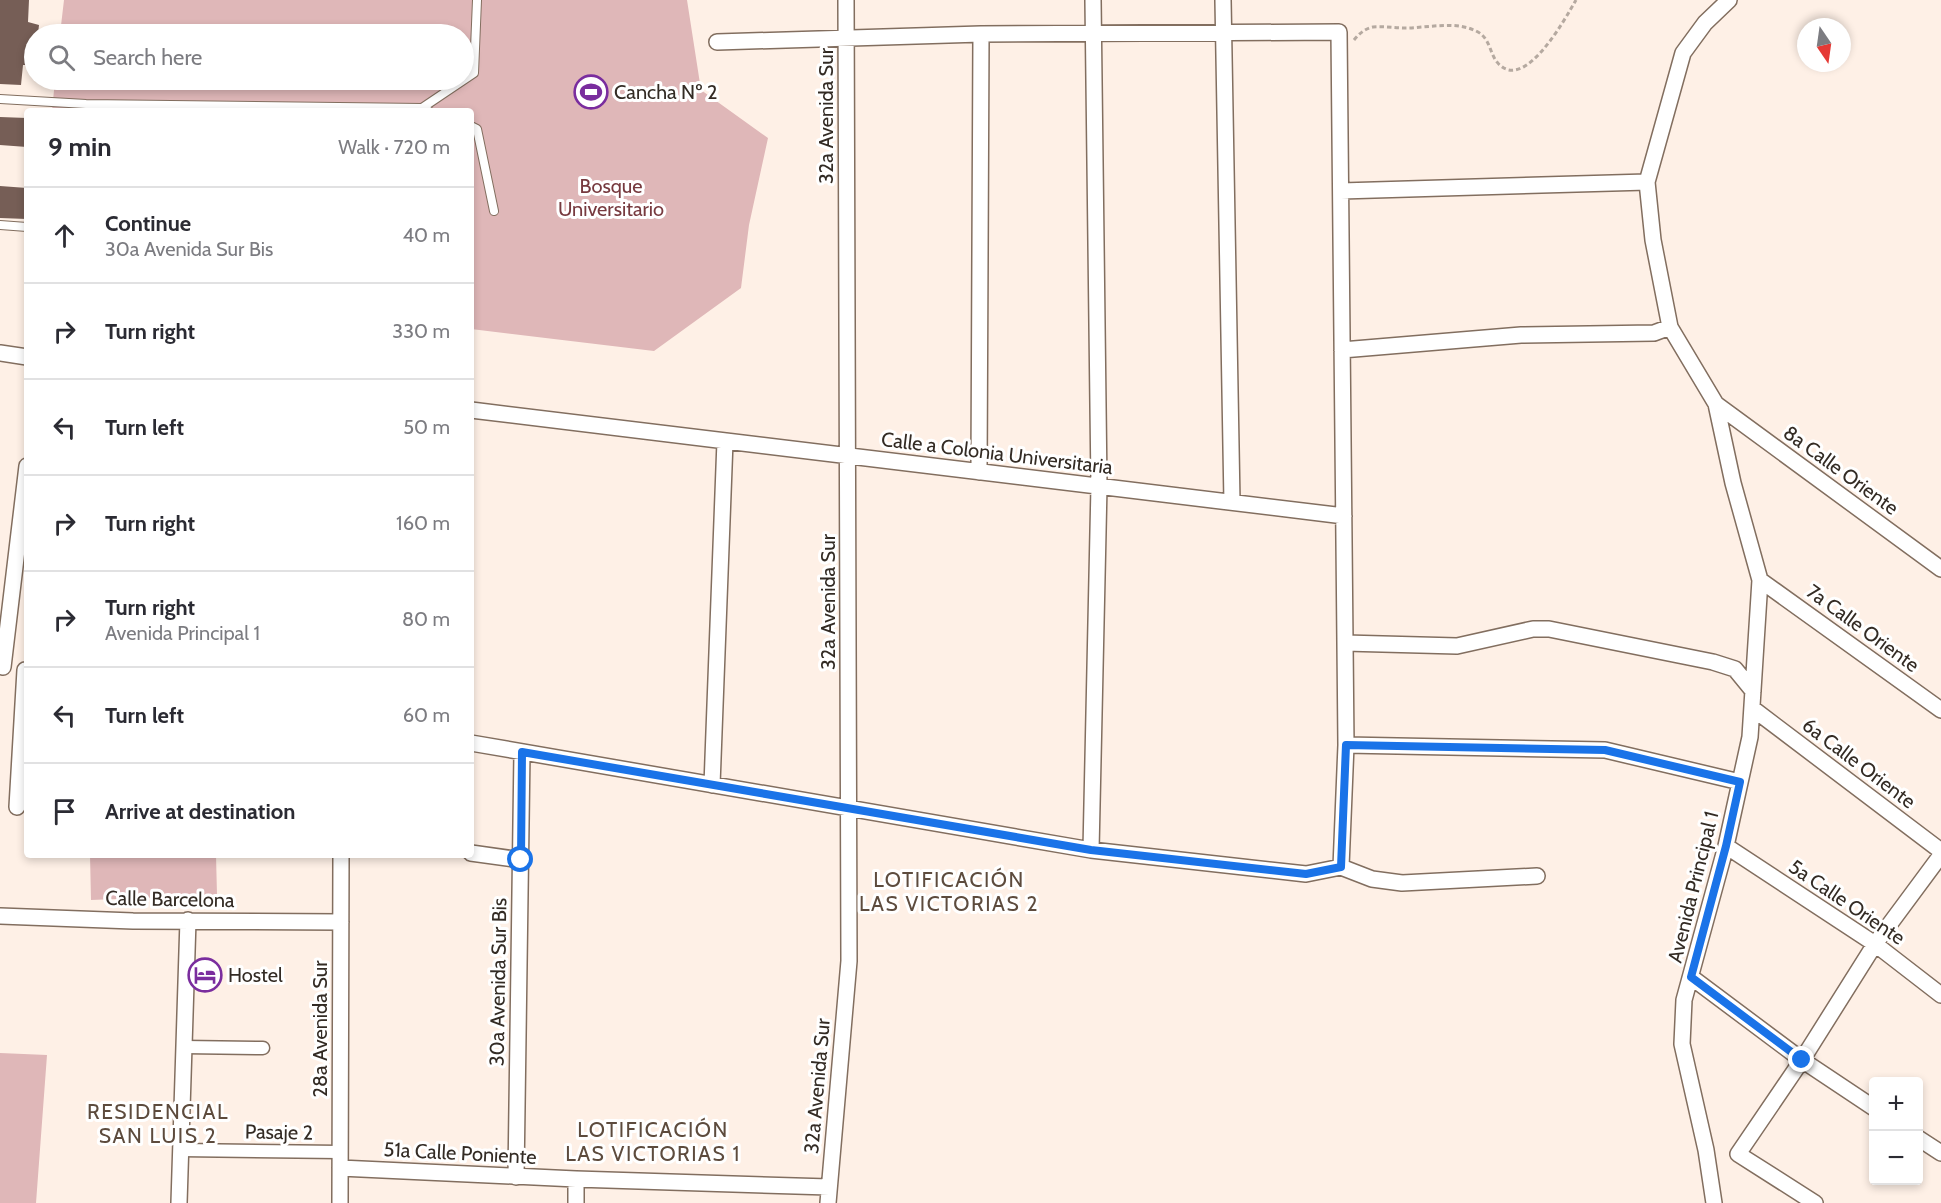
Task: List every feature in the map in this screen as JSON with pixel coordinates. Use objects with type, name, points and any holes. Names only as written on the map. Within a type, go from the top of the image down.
[{"type":"street","name":"32a Avenida Sur","points":[[828,1203],[849,961],[846,0]]},
{"type":"street","points":[[1091,850],[1099,486],[1094,0]]},
{"type":"street","points":[[1223,0],[1232,502]]},
{"type":"street","points":[[1716,404],[1670,327],[1653,240],[1647,182],[1683,53],[1705,23],[1729,0]]},
{"type":"street","points":[[717,42],[981,34],[1339,32],[1346,745],[1341,867]]},
{"type":"street","points":[[979,472],[981,34]]},
{"type":"street","points":[[1341,191],[1647,182]]},
{"type":"street","points":[[1342,350],[1521,335],[1654,333],[1670,327]]},
{"type":"street","points":[[0,353],[24,357]]},
{"type":"street","name":"8a Calle Oriente","points":[[1716,404],[1941,569]]},
{"type":"street","name":"Avenida Principal 1","points":[[1714,1203],[1706,1150],[1682,1044],[1684,1000],[1726,846],[1750,737],[1760,580],[1733,483],[1716,404]]},
{"type":"street","name":"Calle a Colonia Universitaria","points":[[474,410],[1344,516]]},
{"type":"street","points":[[712,785],[725,441]]},
{"type":"street","points":[[24,490],[2,667],[24,670]]},
{"type":"street","name":"7a Calle Oriente","points":[[1760,580],[1941,710]]},
{"type":"street","points":[[1345,643],[1457,646],[1533,629],[1549,629],[1713,662],[1735,669],[1753,691]]},
{"type":"street","name":"6a Calle Oriente","points":[[1752,708],[1941,853]]},
{"type":"street","points":[[22,807],[24,738]]},
{"type":"street","points":[[474,744],[1091,850],[1306,874],[1341,867],[1372,879],[1402,883],[1537,876]]},
{"type":"street","points":[[1346,745],[1605,750],[1740,782]]},
{"type":"street","name":"30a Avenida Sur Bis","points":[[516,1177],[522,752]]},
{"type":"street","name":"5a Calle Oriente","points":[[1726,846],[1875,944],[1941,995]]},
{"type":"street","points":[[474,853],[521,860]]},
{"type":"street","points":[[1815,1203],[1738,1154],[1802,1060],[1875,944],[1941,853]]},
{"type":"street","name":"28a Avenida Sur","points":[[340,1203],[341,858]]},
{"type":"street","name":"Calle Barcelona","points":[[0,916],[133,921],[341,922]]},
{"type":"street","points":[[179,1203],[188,920]]},
{"type":"street","points":[[1691,977],[1802,1060],[1869,1105]]},
{"type":"street","points":[[184,1047],[262,1048]]},
{"type":"street","points":[[1923,1141],[1941,1153]]},
{"type":"street","name":"Pasaje 2","points":[[181,1150],[340,1160]]},
{"type":"street","name":"51a Calle Poniente","points":[[340,1160],[516,1177],[829,1186]]},
{"type":"street","points":[[576,1179],[576,1203]]},
{"type":"lane","points":[[474,73],[477,0]]},
{"type":"lane","points":[[428,108],[451,90]]},
{"type":"lane","points":[[0,99],[86,104],[312,108]]},
{"type":"lane","points":[[474,128],[477,129],[495,211]]},
{"type":"lane","points":[[0,225],[24,227]]},
{"type":"path","points":[[1339,61],[1359,35],[1373,27],[1458,26],[1475,30],[1483,35],[1489,43],[1496,62],[1502,68],[1511,71],[1524,69],[1537,57],[1576,0]]},
{"type":"green space","name":"Bosque Universitario","points":[[64,0],[687,0],[701,90],[768,138],[749,225],[741,288],[654,351],[474,329],[474,108],[52,108],[54,90],[474,90],[474,24],[61,24]]},
{"type":"green space","points":[[90,858],[216,858],[217,895],[91,900]]},
{"type":"green space","points":[[0,1053],[47,1055],[36,1203],[0,1203]]},
{"type":"building","points":[[0,0],[29,0],[28,22],[35,24],[24,24],[24,65],[21,85],[0,84]]},
{"type":"building","points":[[0,117],[24,118],[24,147],[0,145]]},
{"type":"building","points":[[0,186],[24,188],[24,219],[0,218]]},
{"type":"place","name":"Cancha Nº 2","points":[[591,92]]},
{"type":"place","name":"Hostel","points":[[205,975]]},
{"type":"district","name":"LOTIFICACIÓN LAS VICTORIAS 2","points":[[949,891]]},
{"type":"district","name":"RESIDENCIAL SAN LUIS 2","points":[[158,1123]]},
{"type":"district","name":"LOTIFICACIÓN LAS VICTORIAS 1","points":[[653,1141]]},
{"type":"route","points":[[521,860],[522,752],[1091,850],[1306,874],[1341,867],[1346,745],[1605,750],[1740,782],[1726,846],[1691,977],[1802,1060]]}]
